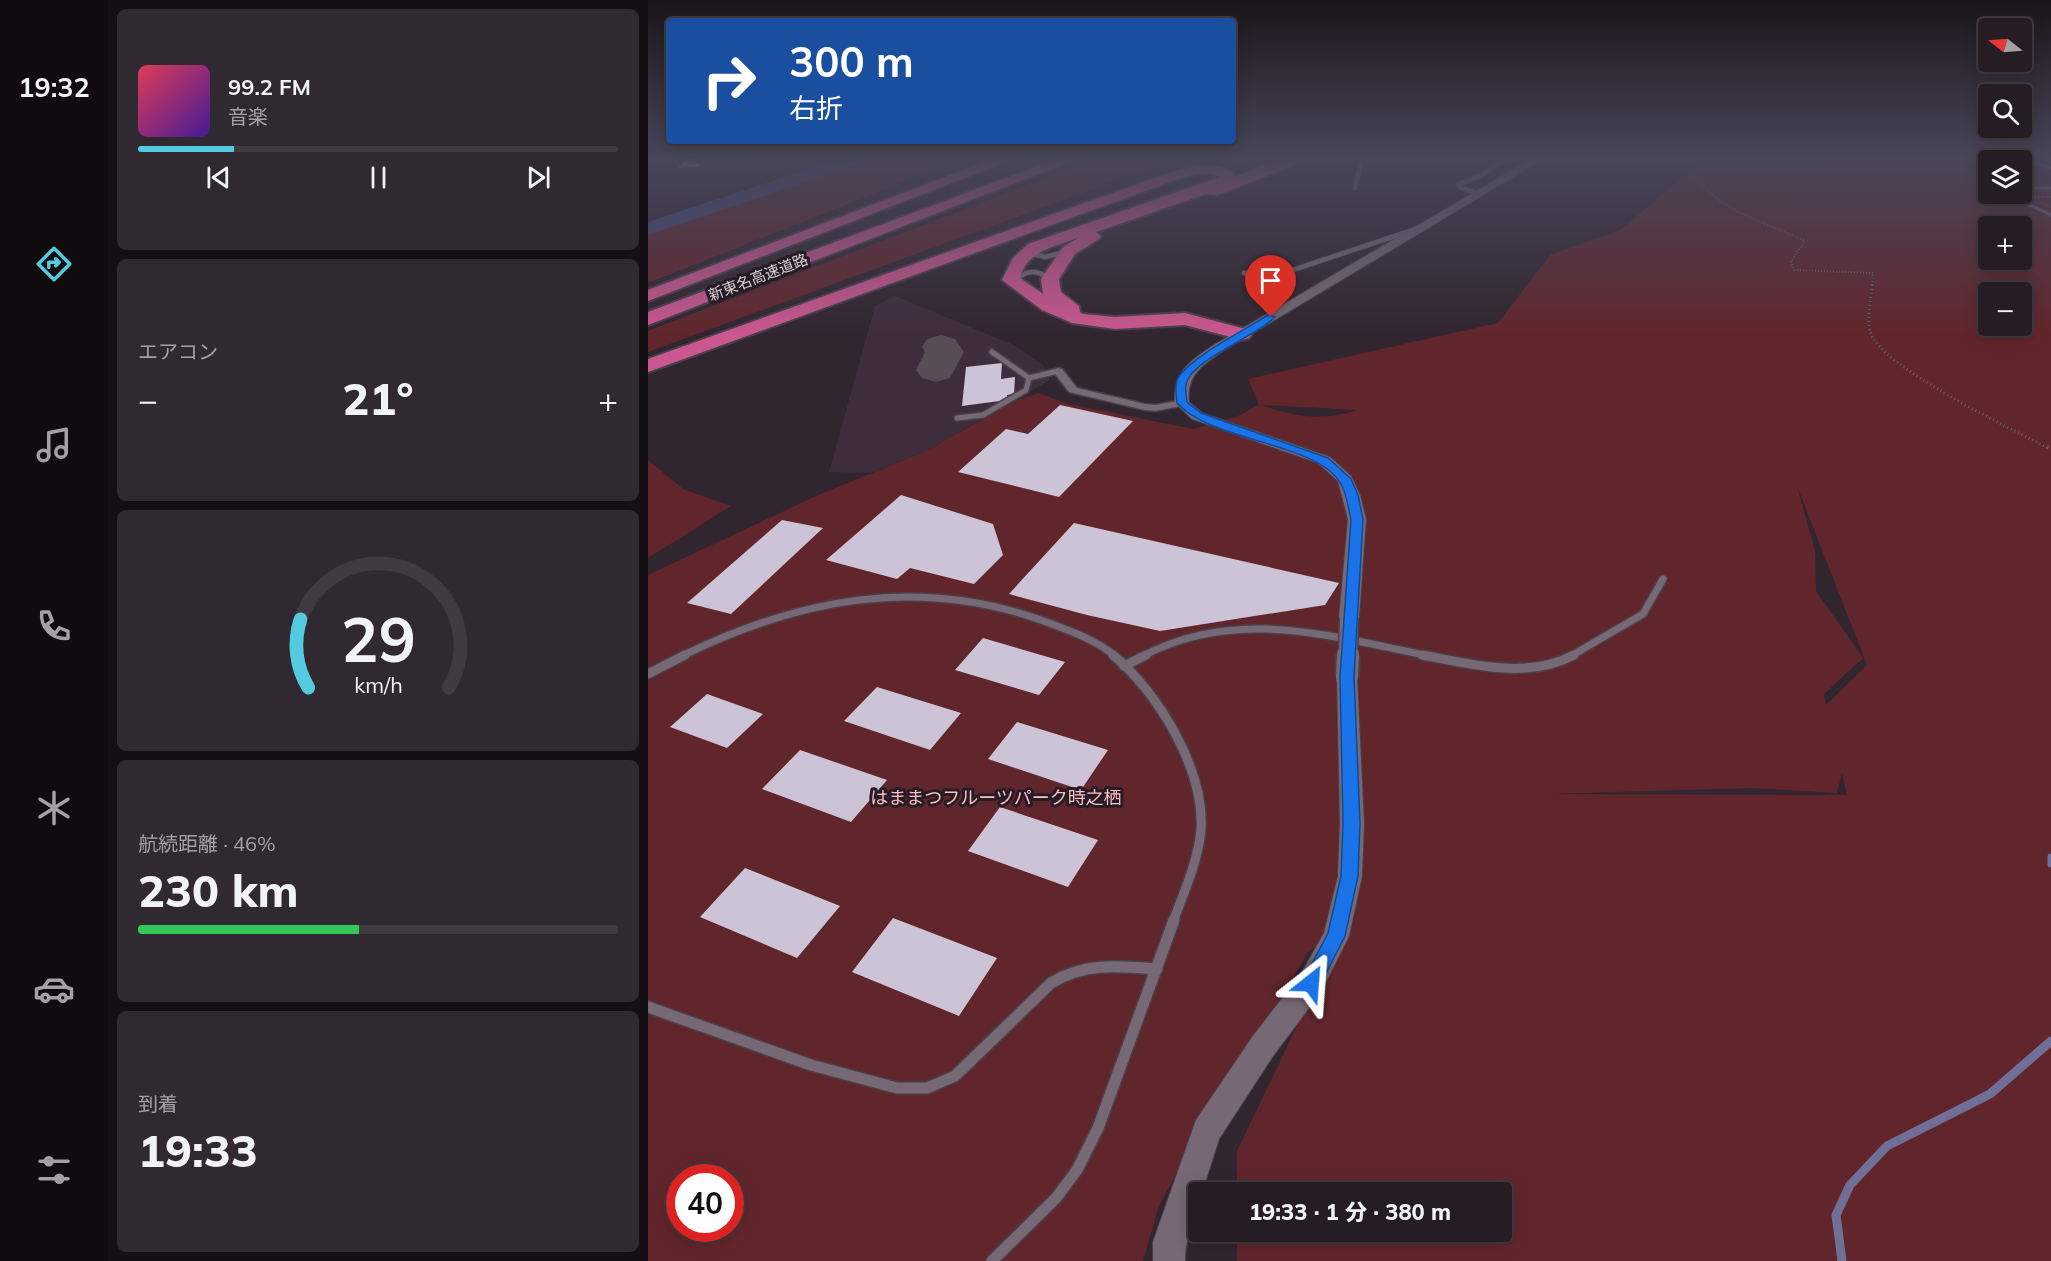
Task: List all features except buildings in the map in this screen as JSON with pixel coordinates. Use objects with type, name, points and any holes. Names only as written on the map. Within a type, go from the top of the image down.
[{"type":"highway","points":[[648,296],[849,218]]},
{"type":"highway","name":"新東名高速道路","points":[[648,302],[876,218]]},
{"type":"highway","name":"新東名高速道路","points":[[648,319],[915,218]]},
{"type":"highway","points":[[648,366],[1057,218]]},
{"type":"highway","points":[[1121,218],[1034,248],[1024,256],[1012,272],[1011,280],[1058,311],[1079,319],[1115,323],[1185,319],[1248,331]]},
{"type":"highway","points":[[1139,218],[1100,233],[1069,250],[1050,279],[1050,288],[1056,298],[1067,308],[1082,314],[1116,318],[1187,314],[1248,331]]},
{"type":"street","points":[[1169,1261],[1169,1242],[1207,1131],[1263,1046],[1311,983],[1336,936],[1350,876],[1352,823],[1347,677],[1357,519],[1352,495],[1345,479],[1324,460],[1197,416],[1182,403],[1180,389],[1184,377],[1214,352],[1438,218]]},
{"type":"street","points":[[1058,371],[1073,390],[1145,407],[1182,403]]},
{"type":"lane","points":[[1244,273],[1266,279],[1420,228]]},
{"type":"lane","points":[[1034,248],[1033,254],[1040,257],[1069,250]]},
{"type":"lane","points":[[1013,283],[1019,276],[1031,271],[1040,272],[1050,279]]},
{"type":"lane","points":[[992,352],[1029,378],[1058,371]]},
{"type":"lane","points":[[957,418],[983,415],[1026,390],[1029,378]]},
{"type":"lane","points":[[1124,666],[1162,646],[1202,633],[1255,627],[1302,632],[1491,668],[1528,668],[1560,662],[1616,632],[1643,614],[1663,579]]},
{"type":"lane","points":[[648,674],[697,647],[799,610],[886,598],[933,597],[998,607],[1072,631],[1111,652],[1169,722],[1196,784],[1202,827],[1192,870],[1098,1128],[1077,1170],[1056,1198],[992,1261]]},
{"type":"lane","points":[[648,1007],[811,1065],[897,1088],[927,1088],[955,1076],[1052,983],[1069,970],[1102,965],[1157,969]]},
{"type":"path","points":[[1750,218],[1805,241],[1791,261],[1794,270],[1873,273],[1870,334],[1884,354],[1923,380],[2051,449]]},
{"type":"shaded area","points":[[895,296],[1014,345],[1043,365],[1050,380],[926,451],[871,473],[829,472],[875,306]]},
{"type":"green space","points":[[691,218],[813,218],[648,283],[648,234]]},
{"type":"green space","points":[[942,218],[1014,218],[648,352],[648,331]]},
{"type":"green space","name":"はままつフルーツパーク時之栖","points":[[1635,218],[1978,218],[1978,270],[2032,270],[2032,218],[2051,218],[2051,1261],[1237,1261],[1237,1242],[1512,1242],[1512,1182],[1237,1182],[1237,1151],[1346,924],[1308,952],[1265,1027],[1209,1114],[1159,1206],[1143,1261],[648,1261],[648,575],[816,496],[926,451],[1015,401],[1038,393],[1065,403],[1193,429],[1236,417],[1259,405],[1248,379],[1498,323],[1550,255],[1620,230]],"holes":[[[1262,405],[1357,410],[1333,416],[1310,416]],[[1797,486],[1867,665],[1826,705],[1824,694],[1863,658],[1816,591],[1815,550]],[[1842,773],[1847,795],[1548,794],[1752,788],[1837,793]]]},
{"type":"green space","points":[[648,460],[683,489],[731,506],[648,558]]},
{"type":"waterway","points":[[648,229],[681,218]]},
{"type":"waterway","points":[[2051,857],[2051,864]]},
{"type":"waterway","points":[[1842,1261],[1836,1215],[1850,1185],[1887,1146],[1990,1094],[2051,1041]]},
{"type":"taxiway","points":[[936,370],[945,352],[941,347]]},
{"type":"route","points":[[1271,317],[1199,363],[1184,377],[1180,389],[1182,403],[1197,416],[1264,437],[1324,460],[1345,479],[1352,495],[1357,519],[1347,677],[1352,823],[1350,876],[1336,936],[1311,983]]}]
